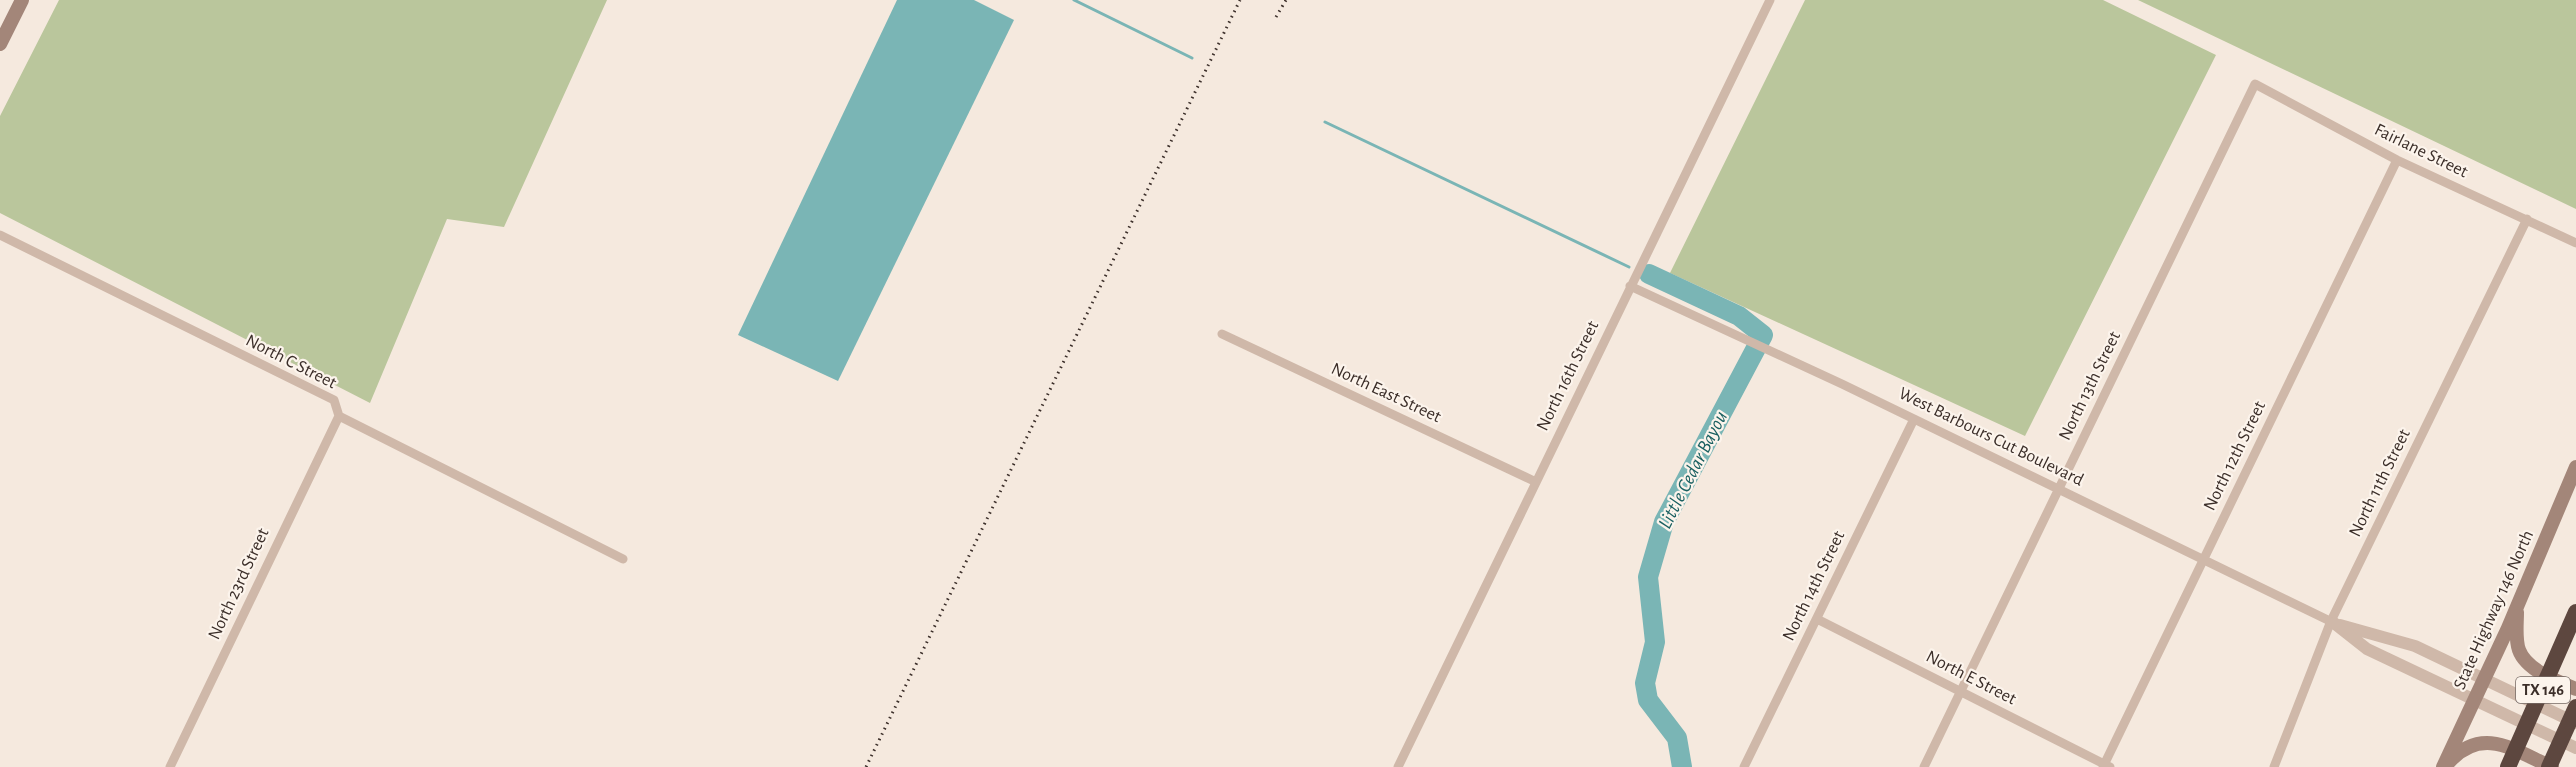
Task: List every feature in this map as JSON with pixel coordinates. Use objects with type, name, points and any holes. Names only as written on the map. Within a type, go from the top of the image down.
[{"type":"highway","name":"TX 146","points":[[2508,767],[2576,612]]},
{"type":"highway","name":"TX 146","points":[[2551,767],[2576,707]]},
{"type":"main road","points":[[0,44],[21,0]]},
{"type":"main road","name":"State Highway 146 North","points":[[2444,767],[2576,467]]},
{"type":"main road","points":[[2517,604],[2517,641],[2525,660],[2552,679],[2576,689]]},
{"type":"main road","points":[[2444,767],[2460,751],[2490,741],[2551,767]]},
{"type":"street","name":"North 16th Street","points":[[1398,767],[1770,0]]},
{"type":"street","name":"Fairlane Street","points":[[2255,84],[2397,160],[2576,243]]},
{"type":"street","name":"North 13th Street","points":[[1924,767],[2255,84]]},
{"type":"street","name":"North 12th Street","points":[[2106,766],[2397,160]]},
{"type":"street","name":"North 11th Street","points":[[2274,767],[2332,622],[2527,219]]},
{"type":"street","name":"North C Street","points":[[0,235],[334,400],[339,416],[623,559]]},
{"type":"street","name":"West Barbours Cut Boulevard","points":[[1630,286],[1770,350],[2204,558],[2332,622],[2415,646],[2576,723]]},
{"type":"street","name":"North East Street","points":[[1222,333],[1536,482]]},
{"type":"street","name":"North 23rd Street","points":[[170,767],[339,416]]},
{"type":"street","name":"North 14th Street","points":[[1744,767],[1914,419]]},
{"type":"street","name":"North E Street","points":[[1816,619],[2106,766]]},
{"type":"street","name":"West Barbours Cut Boulevard","points":[[2332,622],[2367,649],[2576,748]]},
{"type":"green space","points":[[59,0],[607,0],[504,227],[447,219],[370,403],[0,213],[0,116]]},
{"type":"green space","points":[[1805,0],[2103,0],[2216,55],[2025,436],[1670,273]]},
{"type":"green space","points":[[2138,0],[2576,0],[2576,209]]},
{"type":"water","points":[[897,0],[974,0],[1014,20],[838,381],[738,335]]},
{"type":"waterway","name":"Little Cedar Bayou","points":[[1074,0],[1192,58]]},
{"type":"waterway","name":"Little Cedar Bayou","points":[[1325,122],[1629,267]]},
{"type":"waterway","name":"Little Cedar Bayou","points":[[1649,274],[1739,316],[1763,335],[1664,522],[1648,577],[1655,642],[1645,683],[1648,700],[1677,738],[1682,767]]},
{"type":"railway","points":[[866,767],[1240,0]]},
{"type":"railway","points":[[1276,17],[1286,0]]}]
